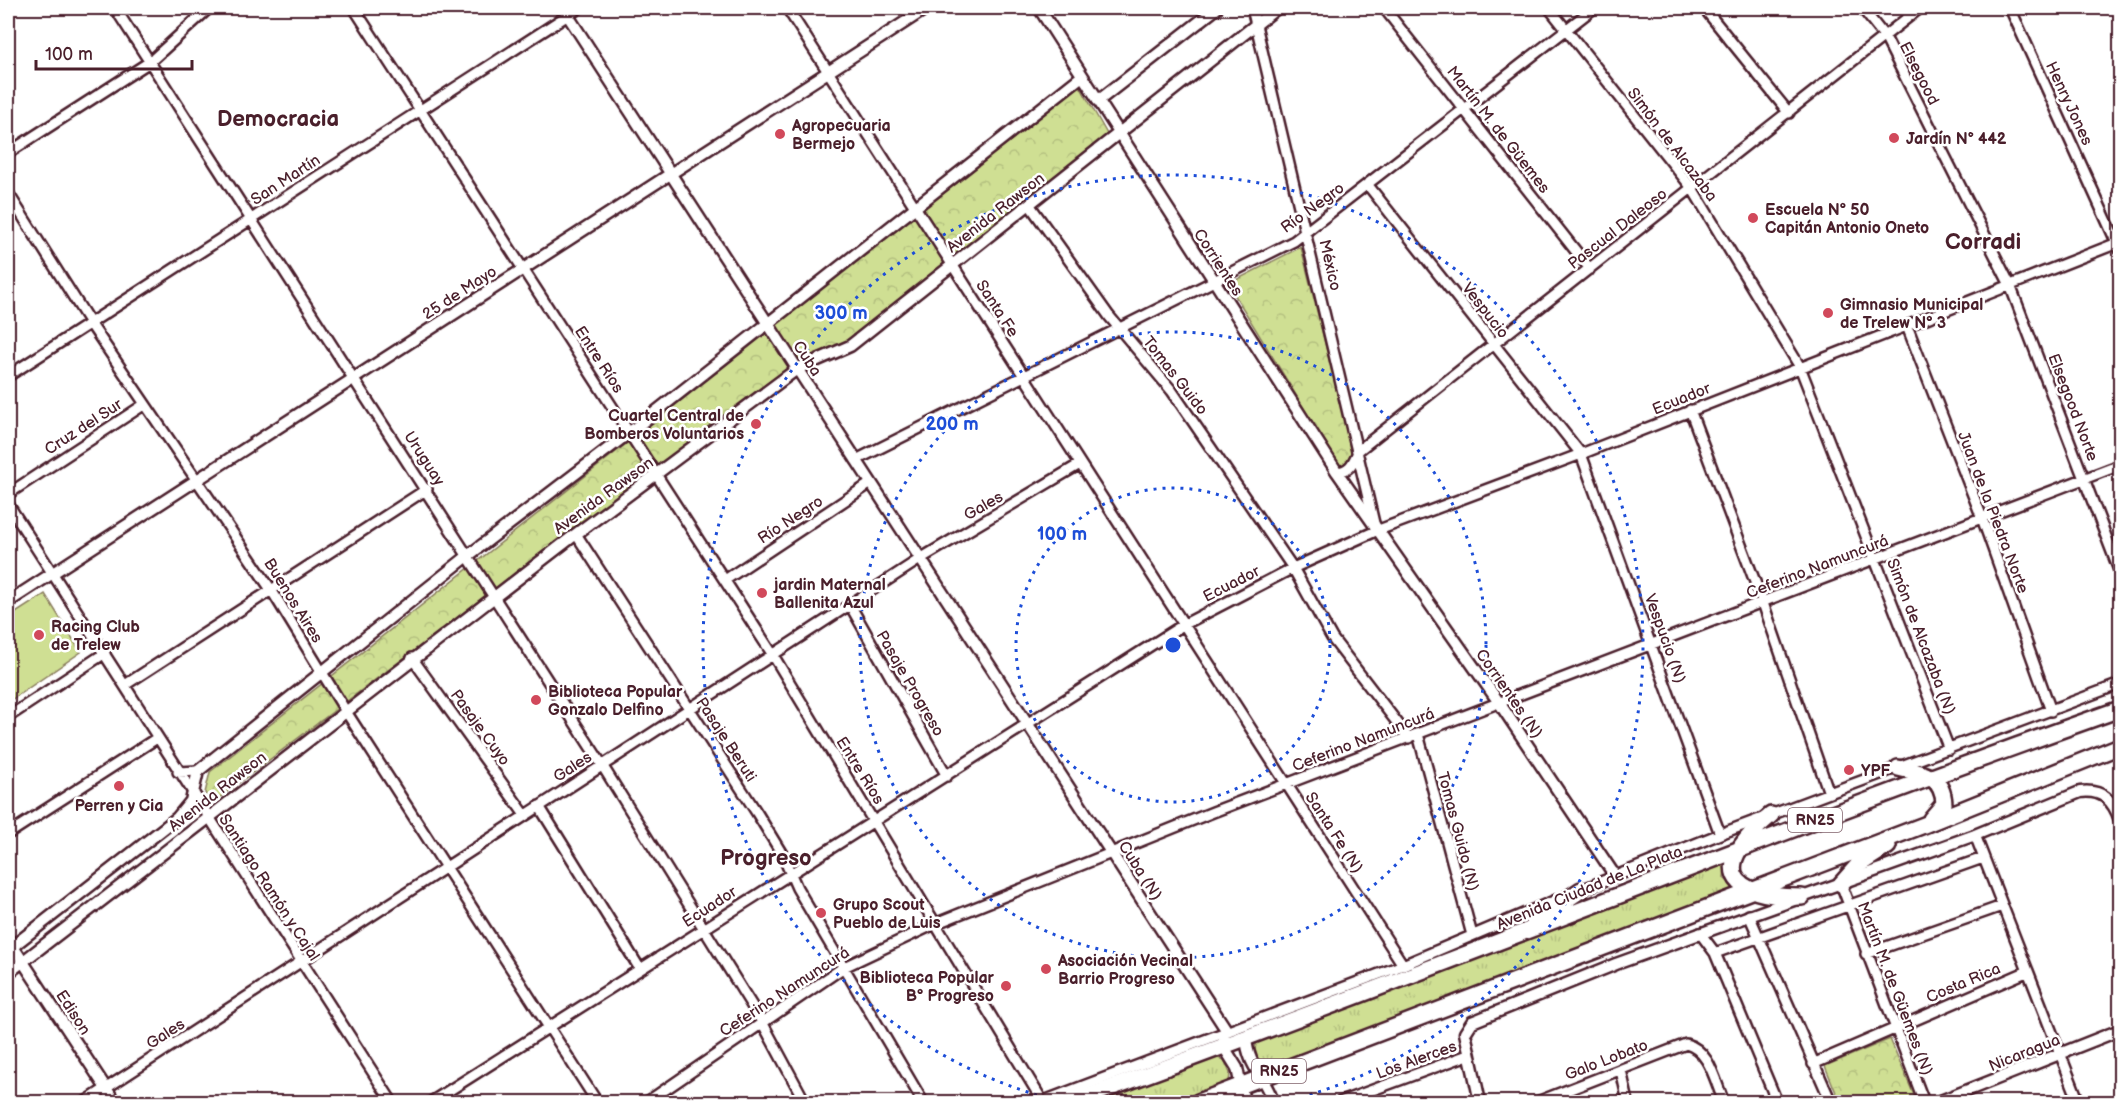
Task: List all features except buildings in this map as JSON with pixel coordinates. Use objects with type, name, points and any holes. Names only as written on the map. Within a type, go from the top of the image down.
[{"type":"highway","name":"Avenida Ciudad de La Plata","points":[[1072,1102],[1224,1047],[1928,777],[2121,709]]},
{"type":"highway","name":"RN25","points":[[1265,1082],[1325,1065],[1361,1040],[1924,825],[2121,746]]},
{"type":"highway","points":[[1841,884],[1867,858],[1939,814],[1944,804],[1940,784],[1928,777],[1898,768]]},
{"type":"highway","points":[[1771,815],[1748,834],[1738,849],[1732,864],[1733,874],[1739,884],[1767,896],[1802,897]]},
{"type":"highway","points":[[1512,937],[1581,890]]},
{"type":"highway","points":[[1223,1102],[1265,1082]]},
{"type":"highway","name":"RN25","points":[[1198,1102],[1243,1094]]},
{"type":"street","name":"Uruguay","points":[[115,8],[495,595],[762,1022],[805,1102]]},
{"type":"street","points":[[8,153],[151,62],[208,8]]},
{"type":"street","name":"Entre Ríos","points":[[354,8],[773,655],[937,923],[1042,1102]]},
{"type":"street","name":"San Martín","points":[[8,376],[420,110],[566,11],[579,8]]},
{"type":"street","name":"Santa Fe","points":[[787,8],[1183,625]]},
{"type":"street","name":"25 de Mayo","points":[[8,602],[927,8]]},
{"type":"street","name":"Corrientes","points":[[1039,8],[1212,281],[1376,531]]},
{"type":"street","points":[[1098,101],[1217,8]]},
{"type":"street","name":"México","points":[[1252,8],[1307,230],[1376,531]]},
{"type":"street","name":"Avenida Rawson","points":[[8,972],[412,658],[797,369],[850,346],[1277,8]]},
{"type":"street","name":"Martín M. de Güemes","points":[[1384,8],[1590,269]]},
{"type":"street","name":"Simón de Alcazaba","points":[[1549,8],[1692,188],[1800,367]]},
{"type":"street","name":"Río Negro","points":[[856,460],[1294,241],[1594,8]]},
{"type":"street","points":[[1704,8],[1789,112]]},
{"type":"street","name":"Elsegood","points":[[1862,8],[1885,37],[2010,285]]},
{"type":"street","name":"Pascual Daleoso","points":[[1337,472],[1351,467],[1359,450],[1920,8]]},
{"type":"street","name":"Henry Jones","points":[[2010,8],[2120,245]]},
{"type":"street","name":"Cuba","points":[[566,11],[1029,725]]},
{"type":"street","name":"Avenida Rawson","points":[[178,772],[198,771],[469,555],[630,432],[1082,76]]},
{"type":"street","name":"Vespucio","points":[[1367,184],[1581,454]]},
{"type":"street","name":"Buenos Aires","points":[[8,193],[90,323],[272,591],[322,674],[597,1102]]},
{"type":"street","name":"Tomas Guido","points":[[1029,204],[1118,327],[1172,391],[1293,568]]},
{"type":"street","name":"Ecuador","points":[[431,1102],[790,873],[1029,725],[1183,625],[1293,568],[1376,531],[1581,454],[2010,285],[2120,245]]},
{"type":"street","name":"Elsegood Norte","points":[[2010,285],[2121,573]]},
{"type":"street","name":"Juan de la Piedra Norte","points":[[1907,326],[1982,518],[2051,711]]},
{"type":"street","name":"Simón de Alcazaba (N)","points":[[1800,367],[1949,749]]},
{"type":"street","name":"Cruz del Sur","points":[[8,494],[145,404]]},
{"type":"street","points":[[1690,410],[1763,603],[1829,793]]},
{"type":"street","name":"Vespucio (N)","points":[[1581,454],[1653,645],[1720,834]]},
{"type":"street","name":"Gales","points":[[85,1102],[920,559],[1080,464]]},
{"type":"street","name":"Ceferino Namuncurá","points":[[647,1102],[844,967],[937,923],[1112,852],[2121,465]]},
{"type":"street","name":"Río Negro","points":[[725,580],[871,483]]},
{"type":"street","points":[[125,685],[427,489]]},
{"type":"street","name":"Santiago Ramón y Cajal","points":[[8,504],[105,653],[192,795],[392,1102]]},
{"type":"street","name":"Corrientes (N)","points":[[1376,531],[1500,704],[1615,876]]},
{"type":"street","name":"Pasaje Beruti","points":[[576,534],[762,821],[923,1102]]},
{"type":"street","name":"Tomas Guido (N)","points":[[1293,568],[1332,638],[1414,736],[1472,935]]},
{"type":"street","name":"Pasaje Progreso","points":[[850,605],[947,776]]},
{"type":"street","name":"Santa Fe (N)","points":[[1183,625],[1403,965]]},
{"type":"street","points":[[8,717],[105,653]]},
{"type":"street","name":"Pasaje Cuyo","points":[[412,658],[525,815]]},
{"type":"street","name":"Avenida Ciudad de La Plata","points":[[1042,1102],[1403,965],[1720,834],[2121,684]]},
{"type":"street","name":"Cuba (N)","points":[[1029,725],[1227,1031]]},
{"type":"street","points":[[8,834],[157,738]]},
{"type":"street","name":"Avenida Rawson","points":[[9,945],[177,818],[188,806],[198,771]]},
{"type":"street","points":[[1480,1102],[1465,1033],[1472,1022],[1700,933],[1975,835],[2080,792],[2100,794],[2115,806],[2121,820]]},
{"type":"street","points":[[539,806],[640,969]]},
{"type":"street","points":[[1975,835],[2026,972],[2079,1102]]},
{"type":"street","points":[[1715,953],[1983,858]]},
{"type":"street","name":"Martín M. de Güemes (N)","points":[[1841,884],[1924,1102]]},
{"type":"street","points":[[1866,954],[2002,906]]},
{"type":"street","points":[[1749,915],[1831,1102]]},
{"type":"street","points":[[1700,933],[1715,953],[1777,1102]]},
{"type":"street","name":"Edison","points":[[9,945],[22,961],[115,1102]]},
{"type":"street","name":"Costa Rica","points":[[1813,1064],[2026,972]]},
{"type":"street","name":"Nicaragua","points":[[1938,1102],[2121,1030]]},
{"type":"street","points":[[1243,1094],[1237,1068],[1224,1047],[1227,1031],[1246,1038],[1250,1062],[1265,1082],[1274,1102]]},
{"type":"street","name":"Galo Lobato","points":[[1538,1102],[1686,1044],[1695,1046],[1704,1054],[1724,1102]]},
{"type":"street","name":"Los Alerces","points":[[1341,1102],[1468,1055]]},
{"type":"street","points":[[1620,1070],[1628,1102]]},
{"type":"green space","points":[[1080,86],[1107,134],[842,344],[798,360],[211,804],[205,793],[210,772]]},
{"type":"green space","points":[[1301,247],[1353,456],[1348,465],[1340,467],[1228,284]]},
{"type":"green space","name":"Racing Club de Trelew","points":[[45,594],[81,652],[8,702],[8,618]]},
{"type":"green space","points":[[1726,858],[1724,878],[1736,889],[1269,1069],[1259,1064],[1254,1052],[1257,1041]]},
{"type":"green space","points":[[1890,1039],[1916,1100],[1909,1102],[1840,1102],[1825,1066]]},
{"type":"green space","points":[[1215,1057],[1224,1060],[1230,1073],[1229,1084],[1178,1102],[1098,1102]]},
{"type":"place","name":"Agropecuaria Bermejo","points":[[780,134]]},
{"type":"place","name":"Jardín N° 442","points":[[1894,138]]},
{"type":"place","name":"Escuela Nº 50 Capitán Antonio Oneto","points":[[1753,218]]},
{"type":"place","name":"Gimnasio Municipal de Trelew Nº 3","points":[[1828,313]]},
{"type":"place","name":"Cuartel Central de Bomberos Voluntarios","points":[[756,424]]},
{"type":"place","name":"jardin Maternal Ballenita Azul","points":[[762,593]]},
{"type":"place","name":"Racing Club de Trelew","points":[[39,635]]},
{"type":"place","name":"Biblioteca Popular Gonzalo Delfino","points":[[536,700]]},
{"type":"place","name":"YPF","points":[[1849,770]]},
{"type":"place","name":"Perren y Cia","points":[[119,786]]},
{"type":"place","name":"Grupo Scout Pueblo de Luis","points":[[821,913]]},
{"type":"place","name":"Asociación Vecinal Barrio Progreso","points":[[1046,969]]},
{"type":"place","name":"Biblioteca Popular Bº Progreso","points":[[1006,986]]},
{"type":"district","name":"Democracia","points":[[278,118]]},
{"type":"district","name":"Corradi","points":[[1983,241]]},
{"type":"district","name":"Progreso","points":[[766,857]]}]
